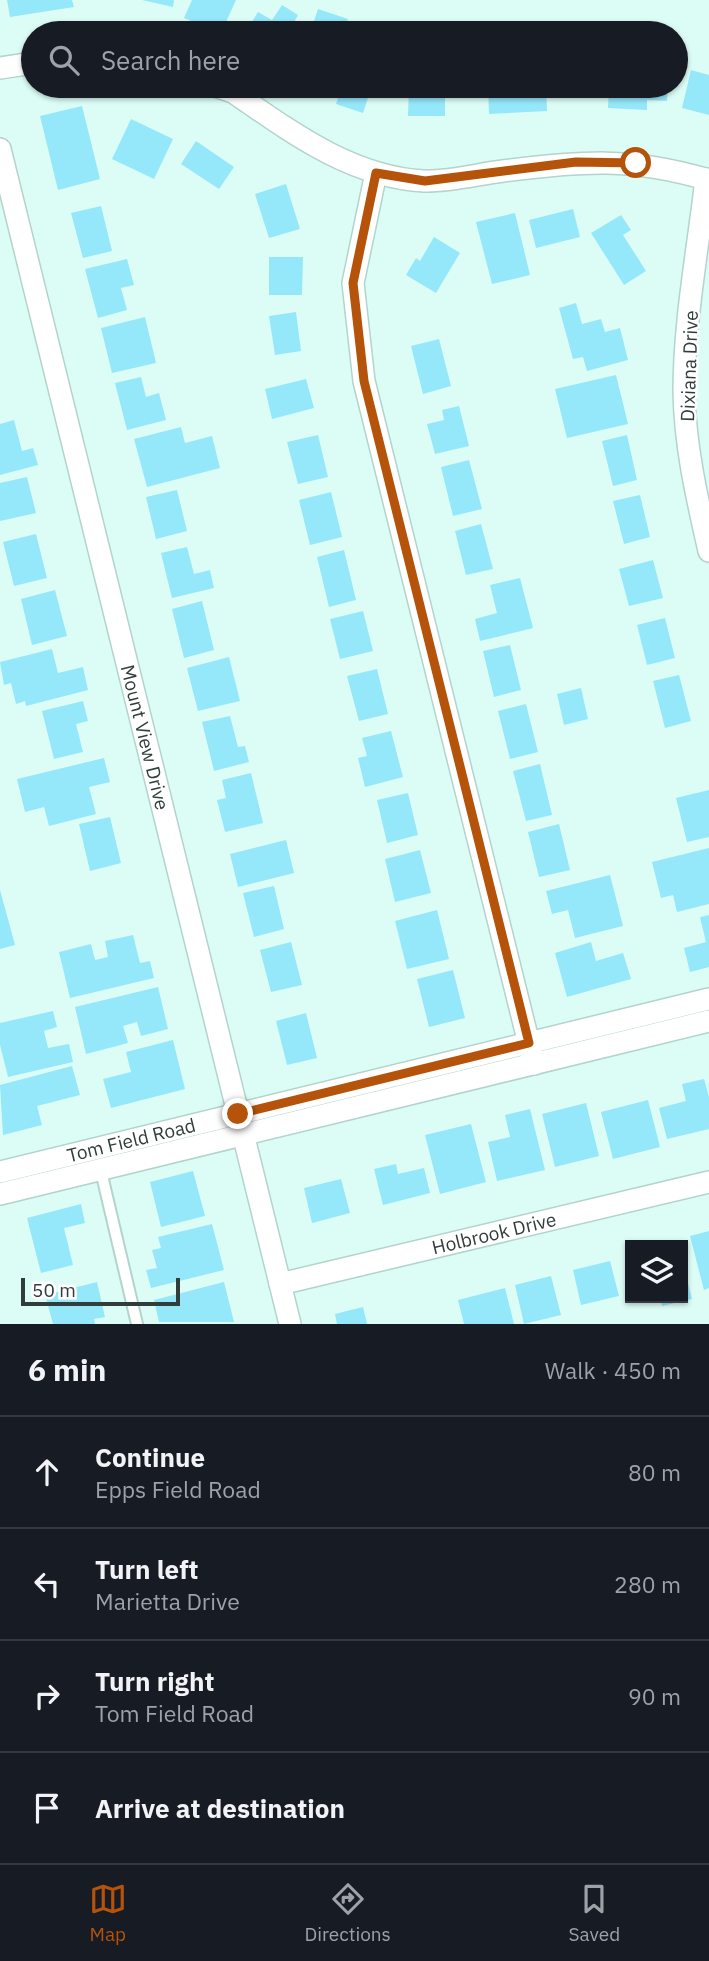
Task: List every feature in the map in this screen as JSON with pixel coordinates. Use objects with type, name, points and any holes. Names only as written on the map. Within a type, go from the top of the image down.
[{"type":"street","points":[[0,68],[21,65]]},
{"type":"street","points":[[242,98],[335,158],[376,173],[425,181],[576,162],[636,163],[708,179]]},
{"type":"street","name":"Mount View Drive","points":[[0,149],[290,1324]]},
{"type":"street","points":[[376,173],[353,283],[364,381],[534,1064]]},
{"type":"street","name":"Dixiana Drive","points":[[708,179],[691,302],[684,392],[690,468],[709,551]]},
{"type":"street","name":"Tom Field Road","points":[[0,1194],[238,1114],[709,999]]},
{"type":"street","name":"Tom Field Road","points":[[0,1172],[243,1135],[709,1021]]},
{"type":"street","name":"Holbrook Drive","points":[[280,1284],[709,1182]]},
{"type":"lane","points":[[99,1159],[137,1324]]},
{"type":"building","points":[[7,0],[72,0],[74,7],[10,17]]},
{"type":"building","points":[[142,0],[174,0],[173,7]]},
{"type":"building","points":[[192,0],[236,0],[226,21],[191,21],[184,18]]},
{"type":"building","points":[[282,5],[298,15],[295,21],[252,21],[258,12],[272,20]]},
{"type":"building","points":[[318,9],[348,19],[347,21],[314,21]]},
{"type":"building","points":[[691,70],[709,75],[709,115],[682,108],[684,98],[688,98]]},
{"type":"building","points":[[338,98],[368,98],[363,113],[336,104]]},
{"type":"building","points":[[409,98],[445,98],[445,116],[408,116]]},
{"type":"building","points":[[488,98],[546,98],[547,111],[489,114]]},
{"type":"building","points":[[608,98],[667,98],[667,101],[647,100],[647,110],[608,108]]},
{"type":"building","points":[[82,106],[100,179],[58,190],[40,116]]},
{"type":"building","points":[[131,119],[173,139],[154,179],[112,159]]},
{"type":"building","points":[[196,141],[234,167],[219,189],[181,164]]},
{"type":"building","points":[[286,184],[300,229],[269,238],[255,194]]},
{"type":"building","points":[[101,206],[112,251],[83,258],[71,213]]},
{"type":"building","points":[[573,209],[580,237],[536,248],[529,220]]},
{"type":"building","points":[[515,213],[530,275],[492,284],[476,222]]},
{"type":"building","points":[[621,215],[631,230],[623,235],[646,271],[624,285],[591,233]]},
{"type":"building","points":[[434,237],[460,253],[436,293],[406,275],[416,258],[420,261]]},
{"type":"building","points":[[269,257],[303,257],[302,295],[269,295]]},
{"type":"building","points":[[127,259],[134,285],[121,288],[127,310],[98,318],[85,269]]},
{"type":"building","points":[[576,303],[582,324],[601,319],[605,332],[620,328],[628,360],[587,371],[583,357],[573,359],[559,308]]},
{"type":"building","points":[[296,312],[301,351],[275,355],[269,316]]},
{"type":"building","points":[[145,317],[156,363],[112,373],[101,328]]},
{"type":"building","points":[[439,339],[451,386],[423,394],[411,346]]},
{"type":"building","points":[[616,375],[628,424],[567,438],[555,389]]},
{"type":"building","points":[[141,377],[146,397],[159,393],[166,420],[127,430],[115,383]]},
{"type":"building","points":[[306,379],[314,408],[272,419],[265,389]]},
{"type":"building","points":[[459,406],[469,446],[435,454],[427,424],[444,420],[442,410]]},
{"type":"building","points":[[14,420],[22,451],[33,448],[38,465],[0,475],[0,424]]},
{"type":"building","points":[[181,427],[185,443],[212,436],[220,468],[147,487],[134,439]]},
{"type":"building","points":[[318,435],[328,477],[298,484],[287,442]]},
{"type":"building","points":[[627,435],[637,480],[613,486],[602,441]]},
{"type":"building","points":[[469,460],[482,509],[453,516],[441,467]]},
{"type":"building","points":[[27,477],[36,513],[0,521],[0,483]]},
{"type":"building","points":[[177,490],[187,531],[156,539],[146,497]]},
{"type":"building","points":[[331,492],[342,537],[310,545],[299,500]]},
{"type":"building","points":[[640,495],[650,537],[624,544],[613,501]]},
{"type":"building","points":[[481,524],[493,569],[466,575],[455,531]]},
{"type":"building","points":[[36,534],[47,578],[14,586],[3,542]]},
{"type":"building","points":[[187,547],[194,574],[210,570],[214,588],[172,598],[161,553]]},
{"type":"building","points":[[344,550],[356,600],[329,607],[317,557]]},
{"type":"building","points":[[653,560],[663,598],[629,606],[619,569]]},
{"type":"building","points":[[520,578],[533,628],[480,641],[475,619],[497,613],[490,585]]},
{"type":"building","points":[[55,590],[67,636],[32,645],[21,599]]},
{"type":"building","points":[[202,601],[214,650],[184,658],[172,609]]},
{"type":"building","points":[[363,611],[373,651],[340,659],[330,619]]},
{"type":"building","points":[[665,618],[675,658],[647,665],[637,625]]},
{"type":"building","points":[[510,645],[521,690],[494,697],[483,651]]},
{"type":"building","points":[[52,649],[58,673],[83,667],[88,690],[26,706],[25,701],[16,704],[11,683],[4,685],[0,662]]},
{"type":"building","points":[[229,657],[240,701],[198,711],[187,668]]},
{"type":"building","points":[[377,669],[388,714],[359,721],[347,676]]},
{"type":"building","points":[[679,675],[691,721],[665,728],[653,681]]},
{"type":"building","points":[[581,688],[588,719],[564,725],[557,694]]},
{"type":"building","points":[[83,701],[88,721],[76,724],[83,752],[54,759],[42,711]]},
{"type":"building","points":[[526,704],[538,752],[510,759],[498,711]]},
{"type":"building","points":[[230,716],[238,747],[245,746],[249,762],[214,771],[202,722]]},
{"type":"building","points":[[391,731],[403,777],[365,787],[358,758],[367,756],[362,738]]},
{"type":"building","points":[[104,758],[110,782],[89,787],[96,814],[49,826],[44,807],[25,812],[17,779]]},
{"type":"building","points":[[540,764],[552,815],[526,821],[513,771]]},
{"type":"building","points":[[251,773],[263,823],[225,832],[217,800],[226,798],[222,780]]},
{"type":"building","points":[[709,790],[709,837],[687,842],[676,798]]},
{"type":"building","points":[[408,793],[418,835],[387,843],[377,800]]},
{"type":"building","points":[[110,817],[121,863],[90,871],[79,824]]},
{"type":"building","points":[[559,824],[570,870],[539,877],[528,832]]},
{"type":"building","points":[[286,840],[294,873],[238,887],[230,854]]},
{"type":"building","points":[[709,848],[709,904],[677,912],[673,895],[661,898],[652,862]]},
{"type":"building","points":[[420,850],[431,893],[395,902],[385,859]]},
{"type":"building","points":[[610,875],[623,926],[575,938],[568,910],[552,914],[546,891]]},
{"type":"building","points":[[274,886],[284,929],[254,937],[243,893]]},
{"type":"building","points":[[0,890],[15,945],[0,949]]},
{"type":"building","points":[[437,910],[449,959],[407,969],[395,921]]},
{"type":"building","points":[[709,915],[709,967],[690,972],[684,948],[706,942],[700,917]]},
{"type":"building","points":[[133,935],[140,963],[150,961],[154,978],[70,998],[59,952],[91,944],[95,960],[108,957],[105,941]]},
{"type":"building","points":[[291,942],[302,985],[271,992],[260,950]]},
{"type":"building","points":[[591,942],[596,961],[623,953],[631,979],[567,997],[555,953]]},
{"type":"building","points":[[453,970],[465,1018],[429,1027],[417,979]]},
{"type":"building","points":[[158,987],[168,1029],[141,1036],[137,1022],[123,1026],[128,1043],[86,1054],[75,1007]]},
{"type":"building","points":[[53,1011],[57,1027],[44,1031],[48,1048],[69,1044],[73,1062],[8,1077],[0,1045],[0,1023]]},
{"type":"building","points":[[306,1013],[317,1058],[287,1065],[276,1021]]},
{"type":"building","points":[[173,1040],[185,1089],[111,1108],[103,1079],[131,1072],[126,1052]]},
{"type":"building","points":[[72,1066],[80,1095],[37,1106],[42,1125],[3,1135],[0,1085]]},
{"type":"building","points":[[704,1079],[709,1097],[709,1129],[667,1139],[659,1108],[686,1101],[682,1084]]},
{"type":"building","points":[[648,1100],[660,1147],[613,1159],[601,1112]]},
{"type":"building","points":[[586,1103],[599,1156],[555,1167],[542,1114]]},
{"type":"building","points":[[530,1109],[545,1170],[497,1181],[488,1142],[510,1137],[505,1115]]},
{"type":"building","points":[[471,1124],[486,1182],[440,1194],[425,1135]]},
{"type":"building","points":[[396,1164],[398,1174],[424,1168],[430,1193],[383,1205],[374,1169]]},
{"type":"building","points":[[193,1171],[205,1216],[161,1227],[150,1182]]},
{"type":"building","points":[[341,1179],[350,1213],[312,1223],[304,1188]]},
{"type":"building","points":[[81,1204],[85,1223],[64,1228],[73,1265],[41,1273],[27,1218]]},
{"type":"building","points":[[212,1224],[224,1270],[151,1288],[146,1270],[157,1268],[152,1250],[161,1248],[158,1237]]},
{"type":"building","points":[[709,1231],[709,1288],[704,1290],[690,1236]]},
{"type":"building","points":[[610,1261],[619,1296],[581,1305],[573,1270]]},
{"type":"building","points":[[551,1276],[561,1315],[524,1324],[515,1285]]},
{"type":"building","points":[[97,1282],[105,1317],[94,1319],[95,1324],[53,1324],[45,1295]]},
{"type":"building","points":[[224,1282],[234,1322],[159,1322],[154,1300]]},
{"type":"building","points":[[688,1283],[692,1299],[688,1300]]},
{"type":"building","points":[[505,1288],[514,1324],[464,1324],[458,1300]]},
{"type":"building","points":[[363,1307],[367,1324],[337,1324],[335,1314]]},
{"type":"route","points":[[238,1114],[529,1043],[364,381],[353,283],[358,248],[376,173],[425,181],[576,162],[636,163]]}]
